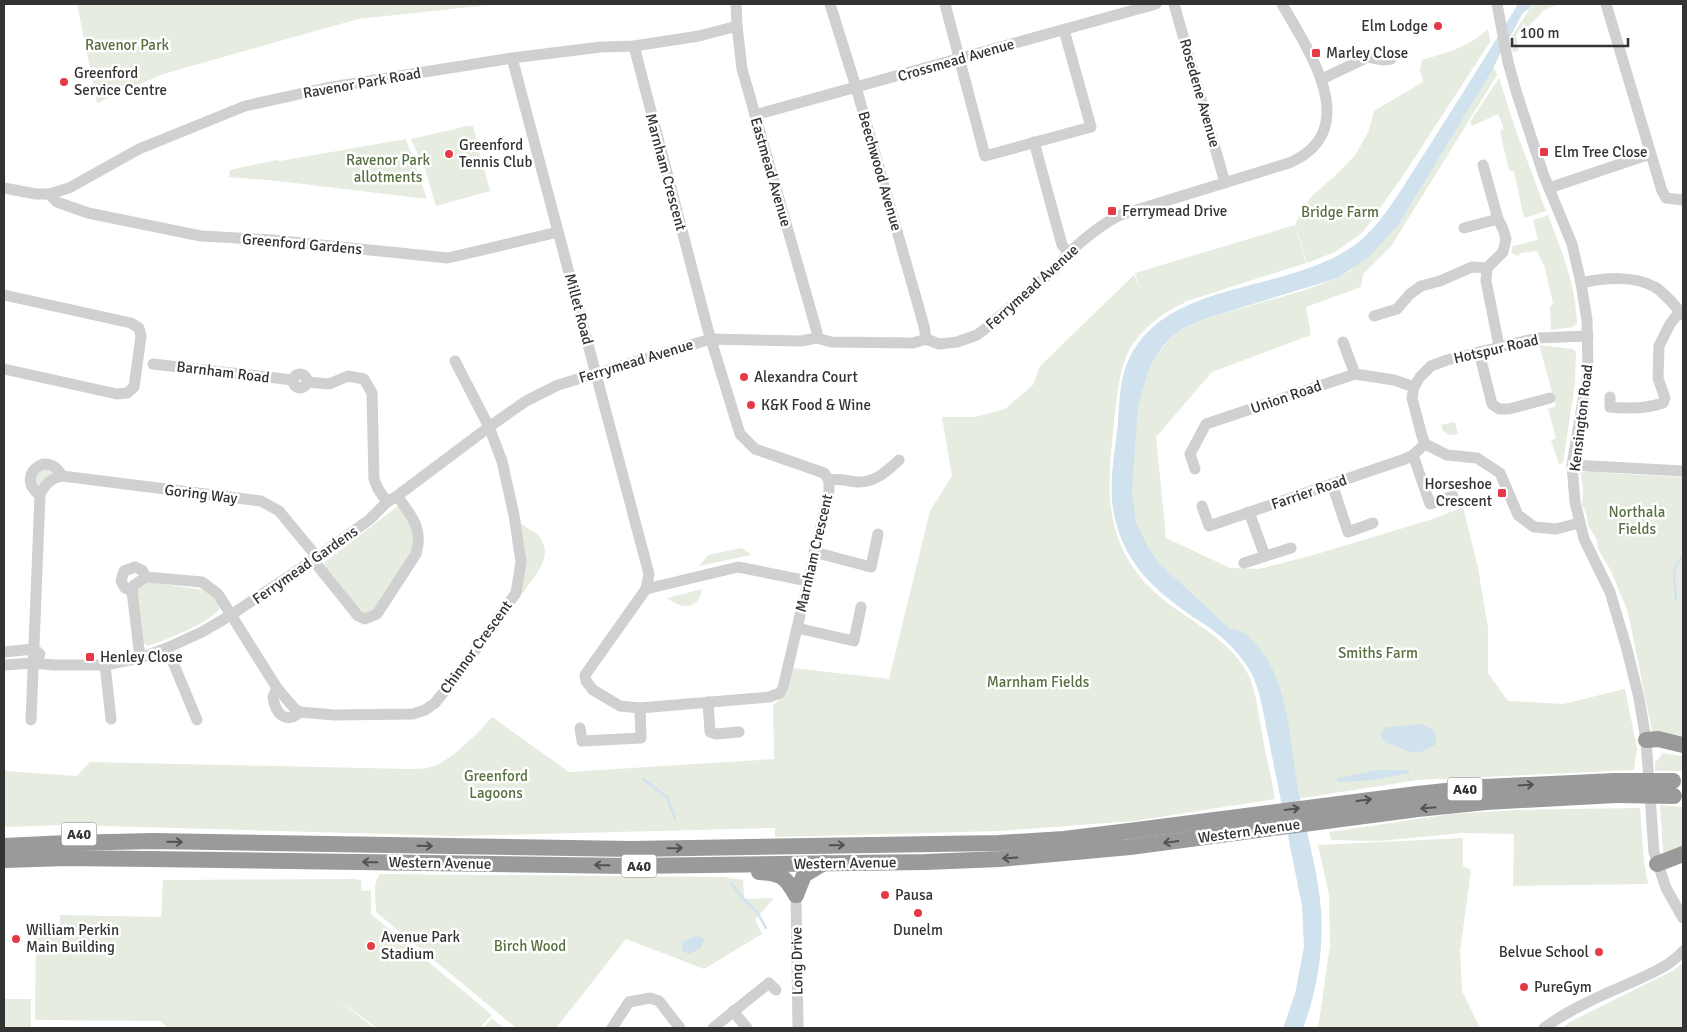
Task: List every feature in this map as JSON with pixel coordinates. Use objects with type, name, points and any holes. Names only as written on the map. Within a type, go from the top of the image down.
[{"type":"highway","points":[[1646,740],[1658,739],[1683,745]]},
{"type":"highway","name":"Western Avenue","points":[[4,846],[153,842],[632,849],[999,843],[1064,839],[1269,820],[1318,814],[1417,794],[1484,788],[1678,789]]},
{"type":"highway","name":"Western Avenue","points":[[4,860],[67,858],[628,866],[925,862],[1062,854],[1130,847],[1269,820]]},
{"type":"highway","name":"A40","points":[[4,835],[85,834],[153,842]]},
{"type":"highway","points":[[1657,864],[1683,854]]},
{"type":"highway","name":"A40","points":[[4,870],[86,866],[148,859]]},
{"type":"highway","points":[[796,895],[804,875],[824,863]]},
{"type":"highway","points":[[628,866],[776,873],[788,880],[796,895]]},
{"type":"street","name":"Eastmead Avenue","points":[[736,4],[742,69],[817,338]]},
{"type":"street","name":"Beechwood Avenue","points":[[830,4],[856,87],[924,326],[926,339]]},
{"type":"street","points":[[945,4],[985,156],[1091,127],[1064,30]]},
{"type":"street","name":"Crossmead Avenue","points":[[755,115],[1156,4]]},
{"type":"street","name":"Rosedene Avenue","points":[[1174,4],[1225,182]]},
{"type":"street","name":"Ferrymead Avenue","points":[[526,402],[558,385],[596,372],[711,339],[801,341],[817,338],[831,342],[913,343],[926,339],[940,344],[957,342],[977,335],[1058,266],[1068,252],[1107,221],[1120,215],[1289,163],[1305,154],[1312,147],[1318,140],[1326,121],[1327,101],[1322,79],[1282,4]]},
{"type":"street","name":"Kensington Road","points":[[1496,4],[1508,62],[1528,128],[1549,188],[1572,244],[1581,284],[1587,320],[1588,371],[1572,465],[1579,523],[1587,548],[1610,592],[1633,673],[1646,740],[1653,845],[1657,864],[1666,888],[1683,918]]},
{"type":"street","points":[[1606,4],[1662,192],[1666,198],[1683,200]]},
{"type":"street","name":"Ravenor Park Road","points":[[4,188],[36,194],[49,194],[69,188],[139,149],[245,106],[326,88],[512,58],[634,46],[699,36],[737,26]]},
{"type":"street","name":"Marnham Crescent","points":[[634,46],[711,339],[740,434],[755,449],[824,473],[829,480],[829,490],[784,688],[780,693],[769,697],[640,708],[620,706],[593,690],[586,681],[585,675],[646,589]]},
{"type":"street","points":[[1322,79],[1368,57],[1382,60],[1391,59]]},
{"type":"street","name":"Millet Road","points":[[512,58],[648,568],[649,574],[646,589]]},
{"type":"street","points":[[1034,142],[1062,246],[1068,252]]},
{"type":"street","points":[[1549,188],[1650,154]]},
{"type":"street","points":[[1483,165],[1498,220],[1505,235],[1506,246],[1503,252],[1487,268],[1486,281],[1499,346]]},
{"type":"street","name":"Greenford Gardens","points":[[49,194],[58,202],[88,213],[201,236],[273,240],[448,258],[558,232]]},
{"type":"street","points":[[1464,228],[1498,220]]},
{"type":"street","points":[[1374,316],[1397,309],[1410,294],[1421,286],[1440,281],[1472,267],[1487,268]]},
{"type":"street","points":[[1581,284],[1611,279],[1643,283],[1655,287],[1682,313],[1670,324],[1660,346],[1658,378],[1665,398],[1663,404],[1647,408],[1627,409],[1610,407],[1610,397]]},
{"type":"street","points":[[4,295],[130,323],[139,328],[141,336],[134,387],[127,393],[117,394],[4,369]]},
{"type":"street","name":"Hotspur Road","points":[[1414,387],[1420,377],[1431,366],[1499,346],[1537,338],[1588,336]]},
{"type":"street","points":[[1343,342],[1355,374]]},
{"type":"street","points":[[1479,352],[1492,404],[1499,409],[1509,409],[1550,398]]},
{"type":"street","name":"Chinnor Crescent","points":[[132,591],[125,588],[121,581],[124,572],[135,567],[142,570],[146,577],[202,582],[218,594],[277,688],[300,712],[334,716],[413,714],[425,710],[435,703],[516,593],[521,562],[514,515],[502,461],[489,427],[455,361]]},
{"type":"street","name":"Barnham Road","points":[[153,364],[293,380],[294,385],[300,388],[306,382],[329,384],[348,376],[364,379],[372,392],[374,478],[378,489],[387,502]]},
{"type":"street","name":"Union Road","points":[[1195,469],[1190,454],[1206,424],[1355,374],[1394,380],[1414,387]]},
{"type":"street","points":[[1414,387],[1412,398],[1425,444],[1447,455],[1477,458],[1500,473],[1518,515],[1534,527],[1556,528],[1579,523]]},
{"type":"street","name":"Ferrymead Gardens","points":[[4,665],[33,663],[55,665],[105,664],[140,658],[202,632],[315,559],[369,520],[387,502],[398,496],[489,427],[526,402]]},
{"type":"street","name":"Farrier Road","points":[[1202,506],[1209,526],[1413,455],[1425,444]]},
{"type":"street","points":[[1413,455],[1430,504],[1453,496]]},
{"type":"street","points":[[829,480],[839,478],[857,482],[871,480],[885,474],[899,460]]},
{"type":"street","name":"Goring Way","points":[[31,720],[40,495],[30,485],[30,476],[35,468],[44,464],[53,465],[59,469],[62,476],[261,502],[279,511],[358,616],[365,619],[377,614],[419,547],[419,534],[413,518],[398,496]]},
{"type":"street","points":[[1572,465],[1683,471]]},
{"type":"street","points":[[40,495],[45,485],[52,478],[62,476]]},
{"type":"street","points":[[1332,484],[1348,532],[1374,523]]},
{"type":"street","points":[[1249,512],[1264,556]]},
{"type":"street","points":[[814,552],[871,567],[878,534]]},
{"type":"street","points":[[1244,563],[1291,548]]},
{"type":"street","points":[[646,589],[738,566],[808,581]]},
{"type":"street","points":[[140,658],[132,591],[134,585],[146,577]]},
{"type":"street","points":[[797,628],[854,641],[861,607]]},
{"type":"street","points":[[167,648],[197,720]]},
{"type":"street","points":[[4,652],[34,649],[55,665]]},
{"type":"street","points":[[105,664],[111,719]]},
{"type":"street","points":[[708,702],[710,732],[716,734],[739,732]]},
{"type":"street","points":[[580,728],[582,741],[641,738],[640,708]]},
{"type":"street","name":"Long Drive","points":[[796,895],[798,1028]]},
{"type":"street","points":[[1544,1028],[1585,1003],[1660,969],[1674,960],[1683,951]]},
{"type":"street","points":[[713,1028],[769,983],[776,990]]},
{"type":"street","points":[[612,1028],[629,1002],[650,998],[659,1001],[680,1028]]},
{"type":"street","points":[[733,1011],[747,1028]]},
{"type":"green space","name":"Ravenor Park","points":[[77,4],[498,4],[358,19],[163,74],[97,103]]},
{"type":"green space","points":[[1533,4],[1557,4],[1543,11],[1528,27],[1519,31],[1516,35],[1519,51],[1513,52],[1510,39]]},
{"type":"green space","name":"Bridge Farm","points":[[1488,29],[1490,42],[1402,177],[1363,232],[1335,252],[1307,263],[1295,224],[1311,197],[1356,154],[1369,130],[1374,111],[1423,82],[1420,70],[1422,60],[1465,45]]},
{"type":"green space","name":"Smiths Farm","points":[[1494,67],[1497,75],[1392,245],[1363,274],[1361,287],[1306,307],[1311,335],[1212,372],[1156,437],[1166,538],[1230,568],[1259,569],[1317,554],[1430,520],[1463,507],[1478,568],[1488,628],[1488,673],[1508,701],[1563,704],[1625,689],[1637,749],[1634,770],[1418,780],[1296,799],[1282,711],[1226,627],[1149,554],[1130,507],[1134,411],[1148,366],[1171,337],[1181,330],[1204,319],[1302,291],[1338,278],[1350,271],[1399,224]]},
{"type":"green space","points":[[1499,78],[1515,128],[1546,211],[1524,218],[1514,171],[1509,171],[1500,131],[1504,129],[1498,114],[1472,126],[1470,122]]},
{"type":"green space","name":"Greenford Tennis Club","points":[[473,126],[490,191],[436,206],[425,169],[411,139]]},
{"type":"green space","name":"Ravenor Park allotments","points":[[406,139],[427,199],[229,177],[230,170],[276,160],[280,161]]},
{"type":"green space","points":[[1548,215],[1571,281],[1577,323],[1573,327],[1551,330],[1550,306],[1553,304],[1545,268],[1537,251],[1521,253],[1518,256],[1511,253],[1513,246],[1538,240],[1533,220]]},
{"type":"green space","name":"Marnham Fields","points":[[1295,225],[1306,263],[1184,302],[1160,317],[1139,336],[1128,352],[1120,378],[1110,464],[1111,504],[1114,523],[1119,542],[1128,560],[1153,591],[1228,648],[1240,661],[1249,676],[1275,799],[1134,821],[998,831],[775,837],[775,828],[455,836],[67,825],[4,827],[4,771],[77,776],[90,762],[422,769],[438,764],[455,753],[492,717],[569,772],[774,759],[773,705],[788,693],[793,668],[889,679],[930,511],[952,476],[942,417],[975,417],[1005,409],[1033,385],[1040,366],[1134,275],[1140,289],[1135,273]]},
{"type":"green space","points":[[1539,345],[1573,349],[1576,352],[1575,383],[1563,463],[1559,464],[1551,441],[1556,438],[1548,409],[1556,406]]},
{"type":"green space","points":[[1455,422],[1458,434],[1450,435],[1443,431],[1441,425]]},
{"type":"green space","points":[[44,467],[55,472],[42,481],[37,489],[35,473]]},
{"type":"green space","name":"Northala Fields","points":[[1586,470],[1606,473],[1683,477],[1683,736],[1652,731],[1628,612],[1610,569],[1598,549],[1597,540],[1588,525],[1586,513],[1582,505],[1583,489],[1580,472],[1585,472]]},
{"type":"green space","points":[[398,506],[415,533],[412,555],[375,610],[365,615],[357,612],[323,567],[324,563]]},
{"type":"green space","points":[[523,524],[540,537],[545,552],[541,566],[523,593],[520,591],[524,574],[524,558],[520,525]]},
{"type":"green space","points":[[742,548],[751,555],[699,566],[708,555]]},
{"type":"green space","points":[[149,582],[204,590],[217,599],[220,608],[215,614],[198,625],[148,646],[142,642],[137,593],[140,586]]},
{"type":"green space","points":[[702,589],[697,601],[688,606],[672,602],[667,598]]},
{"type":"green space","points":[[1663,753],[1683,756],[1683,771],[1655,771],[1655,763]]},
{"type":"green space","points":[[1660,805],[1683,807],[1683,850],[1668,854],[1663,852]]},
{"type":"green space","points":[[1640,808],[1644,862],[1648,884],[1513,886],[1514,834],[1463,833],[1378,841],[1331,840],[1329,832],[1452,814],[1516,810]]},
{"type":"green space","points":[[1463,838],[1463,866],[1471,870],[1460,952],[1462,991],[1480,1028],[1318,1028],[1330,946],[1329,895],[1318,845]]},
{"type":"green space","name":"Birch Wood","points":[[380,874],[724,877],[743,880],[744,899],[774,898],[755,920],[762,934],[704,969],[626,939],[556,1028],[516,1028],[376,912],[375,887]]},
{"type":"green space","points":[[163,880],[361,880],[362,891],[371,890],[371,914],[492,1015],[480,1028],[377,1028],[335,997],[374,1028],[166,1028],[160,1021],[35,1020],[36,934],[59,933],[60,915],[161,917]]},
{"type":"green space","points":[[1683,963],[1683,1028],[1562,1028],[1570,1022],[1674,970]]},
{"type":"green space","points":[[4,999],[31,999],[31,1028],[4,1028]]},
{"type":"green space","points":[[492,1018],[504,1028],[483,1028]]},
{"type":"water","points":[[1518,4],[1532,4],[1523,13],[1493,69],[1399,224],[1369,257],[1338,278],[1204,319],[1182,329],[1171,337],[1152,362],[1138,406],[1132,491],[1136,522],[1148,547],[1160,564],[1230,629],[1241,631],[1255,643],[1267,659],[1276,676],[1287,715],[1299,794],[1317,880],[1322,924],[1316,985],[1303,1028],[1283,1028],[1295,994],[1304,947],[1302,906],[1261,701],[1252,675],[1235,650],[1215,632],[1173,602],[1150,582],[1131,558],[1124,545],[1118,530],[1112,503],[1113,468],[1123,375],[1128,361],[1146,333],[1171,314],[1201,300],[1302,270],[1333,258],[1361,240],[1371,231],[1396,198]]},
{"type":"water","points":[[1423,724],[1435,732],[1436,744],[1421,751],[1411,752],[1386,743],[1380,734],[1386,727]]},
{"type":"water","points":[[1379,770],[1409,770],[1409,773],[1374,780],[1338,782],[1337,778]]},
{"type":"water","points":[[697,936],[704,939],[701,948],[689,954],[682,951],[682,942]]},
{"type":"waterway","points":[[1676,599],[1675,570],[1676,565],[1683,557]]},
{"type":"waterway","points":[[643,779],[667,797],[675,818]]},
{"type":"waterway","points":[[731,883],[757,912],[766,928]]},
{"type":"place","name":"Elm Lodge","points":[[1438,26]]},
{"type":"place","name":"Marley Close","points":[[1316,53]]},
{"type":"place","name":"Greenford Service Centre","points":[[64,82]]},
{"type":"place","name":"Elm Tree Close","points":[[1544,152]]},
{"type":"place","name":"Greenford Tennis Club","points":[[449,154]]},
{"type":"place","name":"Ferrymead Drive","points":[[1112,211]]},
{"type":"place","name":"Alexandra Court","points":[[744,377]]},
{"type":"place","name":"K&K Food & Wine","points":[[751,405]]},
{"type":"place","name":"Horseshoe Crescent","points":[[1502,493]]},
{"type":"place","name":"Henley Close","points":[[90,657]]},
{"type":"place","name":"Pausa","points":[[885,895]]},
{"type":"place","name":"Dunelm","points":[[918,913]]},
{"type":"place","name":"William Perkin Main Building","points":[[16,939]]},
{"type":"place","name":"Avenue Park Stadium","points":[[371,946]]},
{"type":"place","name":"Belvue School","points":[[1599,952]]},
{"type":"place","name":"PureGym","points":[[1524,987]]},
{"type":"park label","name":"Greenford Lagoons","points":[[496,784]]}]
